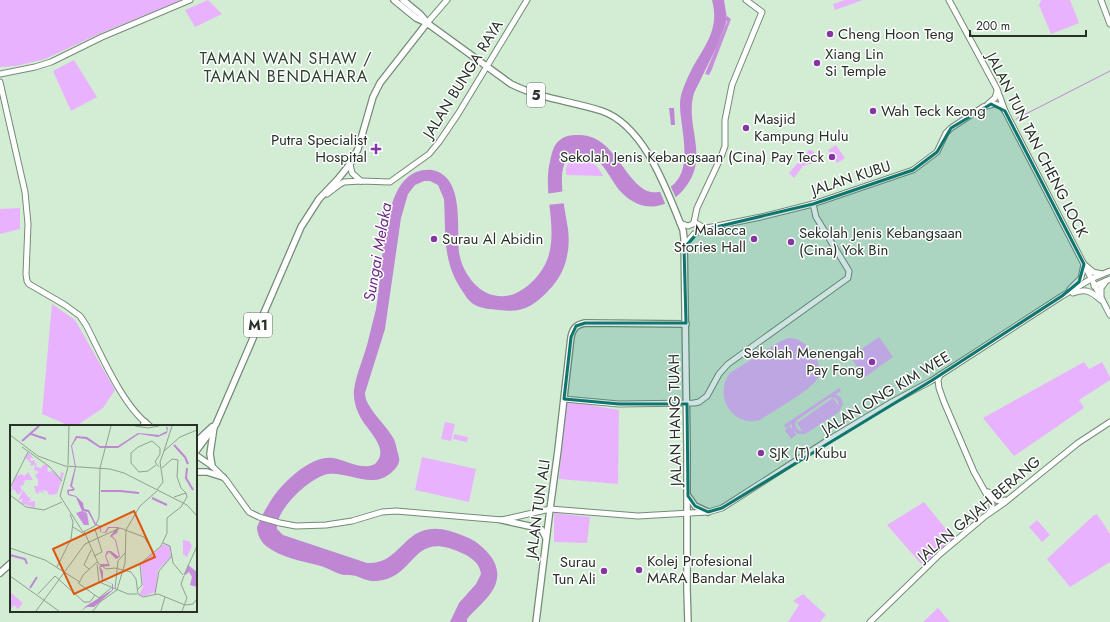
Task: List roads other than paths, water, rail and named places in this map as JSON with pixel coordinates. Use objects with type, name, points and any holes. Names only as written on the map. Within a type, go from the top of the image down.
[{"type":"main road","name":"5","points":[[394,0],[416,18],[428,23]]},
{"type":"main road","name":"5","points":[[403,0],[420,14],[428,23],[504,79],[522,89],[546,98],[592,108],[613,117],[624,125],[640,142],[657,169],[679,222]]},
{"type":"main road","points":[[350,164],[358,149],[373,98],[380,83],[428,23]]},
{"type":"main road","name":"M1","points":[[197,450],[215,426],[301,227],[319,199],[350,164]]},
{"type":"main road","name":"JALAN HANG TUAH","points":[[679,222],[684,234],[688,496],[688,622]]},
{"type":"main road","name":"JALAN TUN ALI","points":[[536,622],[571,337],[576,326],[585,323],[686,324]]},
{"type":"main road","points":[[197,441],[215,426]]},
{"type":"main road","points":[[212,466],[210,454],[215,426]]},
{"type":"main road","points":[[197,472],[207,472],[223,477]]},
{"type":"main road","points":[[688,496],[694,506],[708,512]]},
{"type":"main road","points":[[502,520],[538,528],[545,534],[546,538]]},
{"type":"main road","points":[[0,573],[10,564]]},
{"type":"street","points":[[0,74],[44,65],[102,37],[190,0]]},
{"type":"street","points":[[428,23],[447,0]]},
{"type":"street","name":"JALAN BUNGA RAYA","points":[[311,211],[327,194],[340,184],[361,181],[390,182],[429,154],[453,122],[526,0]]},
{"type":"street","points":[[679,222],[688,226],[694,222],[697,208],[717,167],[725,146],[725,120],[732,85],[762,12],[746,0]]},
{"type":"street","name":"JALAN TUN TAN CHENG LOCK","points":[[949,0],[997,91],[1005,111],[1110,315]]},
{"type":"street","points":[[1101,0],[1110,24]]},
{"type":"street","points":[[0,82],[27,206],[27,281],[32,286],[61,302],[80,316],[86,324],[128,402],[146,425]]},
{"type":"street","name":"JALAN KUBU","points":[[684,248],[694,234],[707,228],[813,204],[913,170],[937,152],[946,133],[951,128],[995,98],[997,91]]},
{"type":"street","points":[[985,106],[991,104],[997,105],[1005,111]]},
{"type":"street","points":[[350,164],[352,173],[361,181]]},
{"type":"street","points":[[564,398],[619,404],[687,404],[699,402],[707,396],[719,374],[728,364],[848,278],[849,271],[816,217],[813,204]]},
{"type":"street","points":[[694,222],[707,228]]},
{"type":"street","points":[[1084,264],[1093,272],[1102,274]]},
{"type":"street","points":[[1062,296],[1079,282],[1084,264]]},
{"type":"street","name":"JALAN ONG KIM WEE","points":[[223,477],[249,512],[259,517],[296,526],[326,525],[352,521],[382,512],[396,511],[502,520],[550,509],[629,516],[708,512],[722,508],[832,438],[940,375],[1062,296],[1091,279],[1110,271]]},
{"type":"street","points":[[1103,303],[1100,290],[1108,280]]},
{"type":"street","points":[[1094,286],[1108,280]]},
{"type":"street","points":[[1062,296],[1086,290],[1094,294],[1103,303]]},
{"type":"street","points":[[940,375],[938,380],[939,388],[974,472],[992,506],[992,509],[984,517]]},
{"type":"street","name":"JALAN GAJAH BERANG","points":[[870,622],[940,554],[984,517],[1078,443],[1110,422]]},
{"type":"street","points":[[197,456],[212,466],[223,477]]},
{"type":"street","points":[[983,488],[999,502],[1015,494]]},
{"type":"waterway","points":[[1016,119],[1110,71]]},
{"type":"place","name":"Cheng Hoon Teng","points":[[830,34]]},
{"type":"place","name":"Xiang Lin Si Temple","points":[[817,63]]},
{"type":"place","name":"Wah Teck Keong","points":[[873,111]]},
{"type":"place","name":"Masjid Kampung Hulu","points":[[746,128]]},
{"type":"place","name":"Putra Specialist Hospital","points":[[376,149]]},
{"type":"place","name":"Sekolah Jenis Kebangsaan (Cina) Pay Teck","points":[[832,157]]},
{"type":"place","name":"Surau Al Abidin","points":[[434,239]]},
{"type":"place","name":"Malacca Stories Hall","points":[[754,239]]},
{"type":"place","name":"Sekolah Jenis Kebangsaan (Cina) Yok Bin","points":[[791,242]]},
{"type":"place","name":"Sekolah Menengah Pay Fong","points":[[872,362]]},
{"type":"place","name":"SJK (T) Kubu","points":[[761,453]]},
{"type":"place","name":"Kolej Profesional MARA Bandar Melaka","points":[[639,570]]},
{"type":"place","name":"Surau Tun Ali","points":[[604,571]]},
{"type":"district","name":"TAMAN WAN SHAW / TAMAN BENDAHARA","points":[[286,67]]},
{"type":"water label","name":"Sungai Melaka","points":[[377,252]]}]
